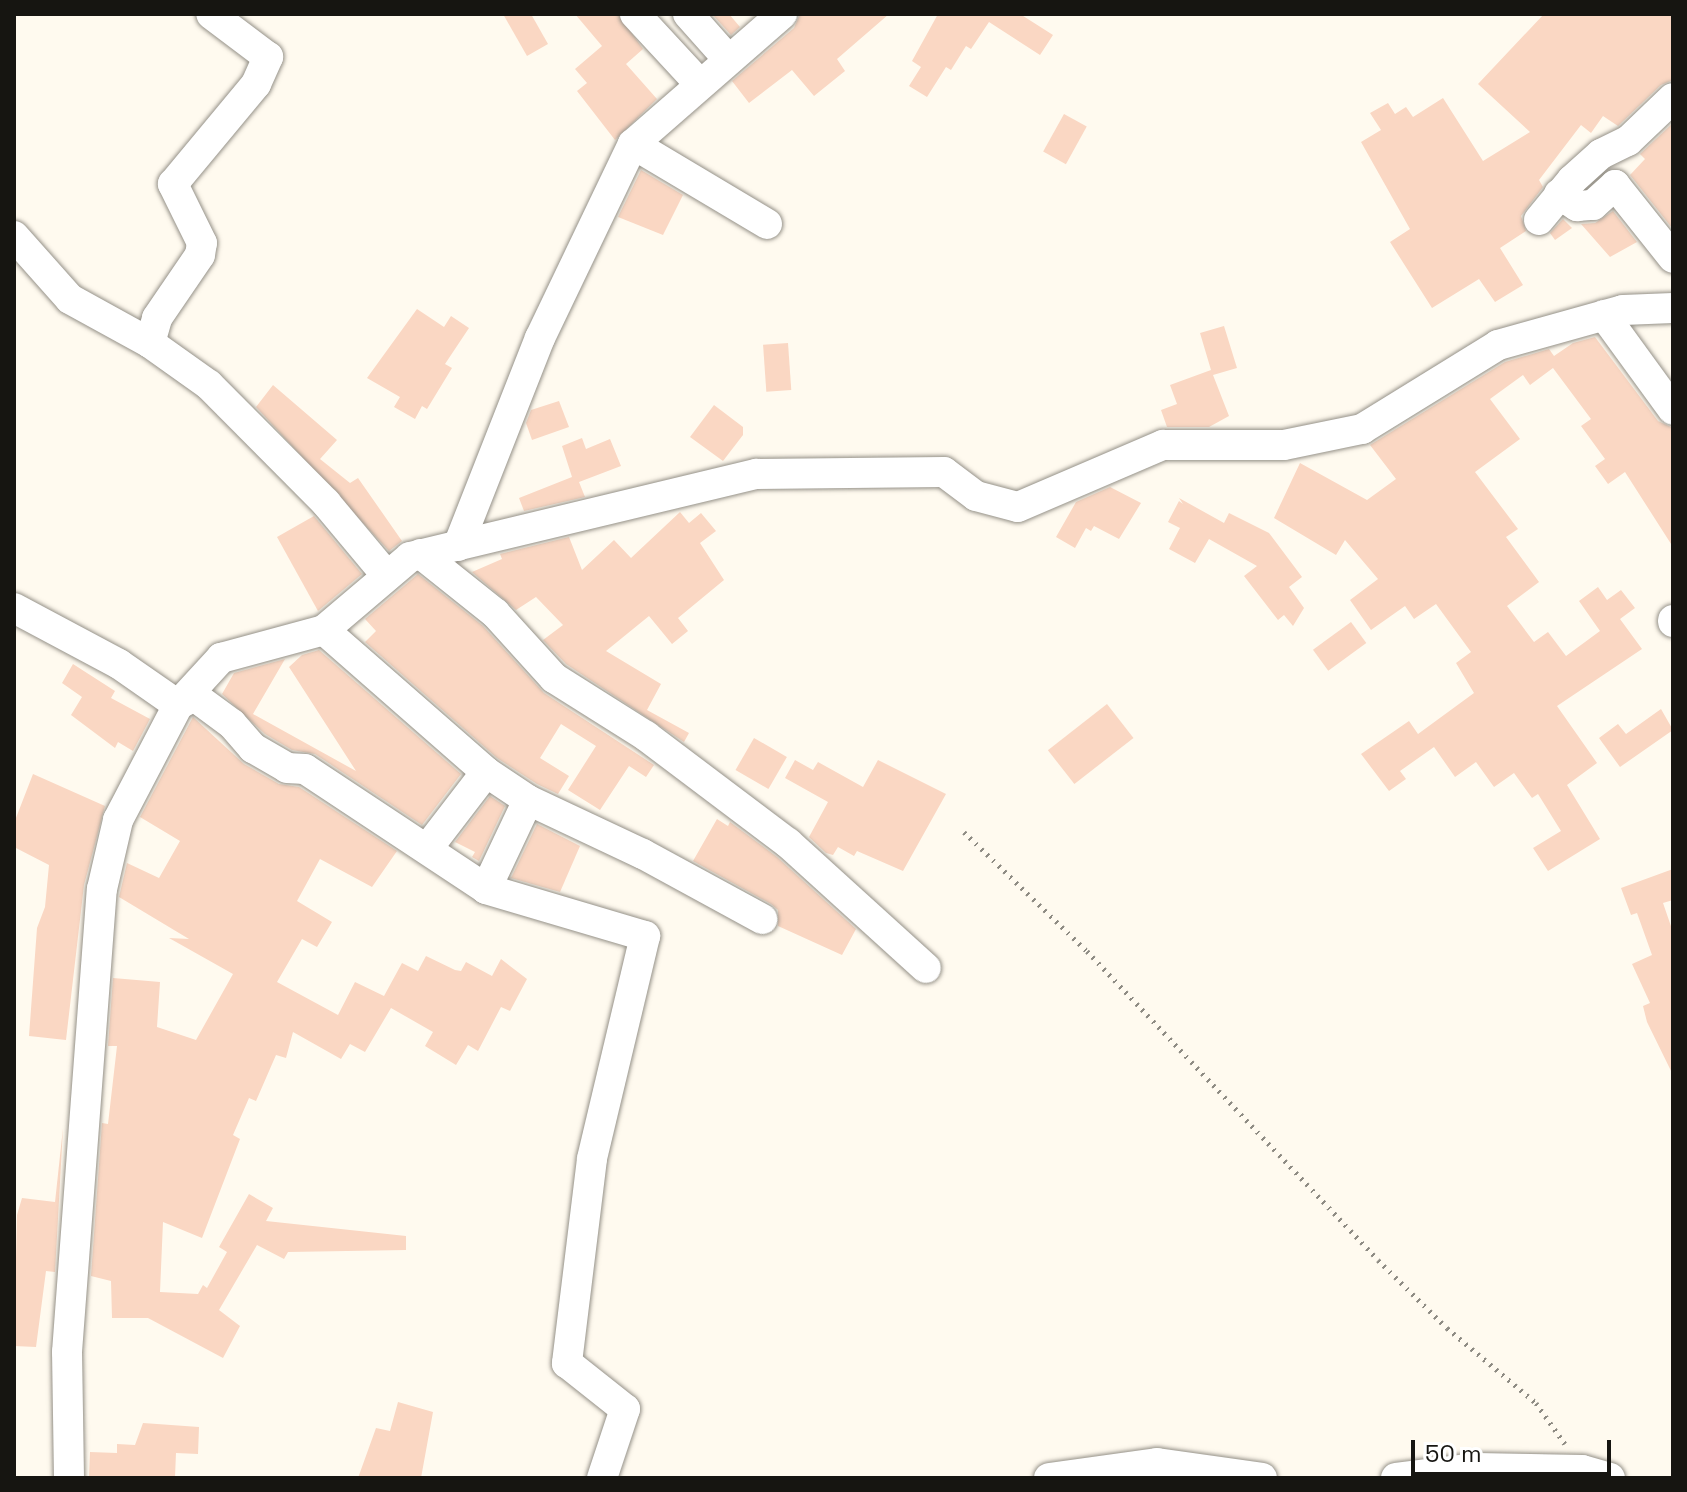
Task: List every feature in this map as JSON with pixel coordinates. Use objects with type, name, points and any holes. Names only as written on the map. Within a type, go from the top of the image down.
[{"type":"street","points":[[150,343],[157,318],[200,255],[202,243],[173,184],[256,84],[268,57],[211,14]]},
{"type":"street","points":[[635,14],[699,83]]},
{"type":"street","points":[[688,14],[727,58]]},
{"type":"street","points":[[458,546],[540,338],[633,144],[727,58],[748,24],[782,14]]},
{"type":"street","points":[[1539,220],[1559,194],[1673,98]]},
{"type":"street","points":[[633,144],[767,224]]},
{"type":"street","points":[[1559,194],[1577,206],[1593,205],[1615,185],[1673,258]]},
{"type":"street","points":[[14,236],[70,299],[150,343],[209,385],[281,455],[387,576]]},
{"type":"street","points":[[69,1478],[67,1352],[102,889],[118,820],[178,705],[221,658],[324,630],[387,576],[421,554],[756,474],[944,472],[976,496],[1018,507],[1163,445],[1284,445],[1362,429],[1498,345],[1604,315],[1673,308]]},
{"type":"street","points":[[1604,315],[1673,410]]},
{"type":"street","points":[[421,554],[495,613],[554,678],[646,736],[788,843],[926,968]]},
{"type":"street","points":[[14,608],[119,664],[178,705]]},
{"type":"street","points":[[324,630],[486,772],[528,800],[643,854],[762,919]]},
{"type":"street","points":[[178,705],[194,696],[232,724],[253,748],[287,768],[305,769],[486,889],[645,936],[592,1159],[567,1363],[625,1409],[602,1478]]},
{"type":"street","points":[[427,849],[486,772]]},
{"type":"street","points":[[486,889],[528,800]]},
{"type":"street","points":[[1049,1478],[1157,1463],[1262,1478]]},
{"type":"street","points":[[1396,1478],[1476,1468],[1596,1474]]},
{"type":"path","points":[[964,832],[1087,951],[1408,1289],[1536,1403],[1596,1474]]},
{"type":"building","points":[[503,14],[531,14],[548,44],[527,56]]},
{"type":"building","points":[[575,14],[618,14],[643,49],[626,64],[657,99],[615,140],[577,91],[587,83],[575,69],[602,46]]},
{"type":"building","points":[[712,14],[729,14],[740,27],[731,35]]},
{"type":"building","points":[[800,14],[889,14],[837,59],[845,71],[814,96],[792,70],[749,103],[732,81],[794,28]]},
{"type":"building","points":[[938,14],[1020,14],[1053,35],[1040,55],[989,22],[971,49],[966,46],[951,70],[946,67],[927,97],[909,86],[921,67],[912,61]]},
{"type":"building","points":[[1544,14],[1673,14],[1673,80],[1661,85],[1618,126],[1603,116],[1591,133],[1581,125],[1539,180],[1543,187],[1521,216],[1526,231],[1500,248],[1523,285],[1495,302],[1479,279],[1432,308],[1390,242],[1410,229],[1361,142],[1381,130],[1370,113],[1388,103],[1395,114],[1406,107],[1413,117],[1443,98],[1483,161],[1530,132],[1478,84]]},
{"type":"building","points":[[1064,114],[1087,127],[1066,164],[1043,152]]},
{"type":"building","points":[[1673,123],[1672,228],[1630,175],[1645,159],[1640,154]]},
{"type":"building","points":[[641,170],[683,195],[663,235],[618,217]]},
{"type":"building","points":[[1613,211],[1637,242],[1610,257],[1581,224],[1595,223]]},
{"type":"building","points":[[1563,219],[1572,228],[1555,240],[1550,233]]},
{"type":"building","points":[[417,309],[444,327],[451,316],[469,328],[445,364],[452,368],[427,409],[422,406],[415,419],[394,407],[400,397],[367,378]]},
{"type":"building","points":[[1224,326],[1237,368],[1213,375],[1229,416],[1209,427],[1167,427],[1161,410],[1177,404],[1170,385],[1211,370],[1200,333]]},
{"type":"building","points":[[1595,337],[1658,421],[1673,428],[1673,547],[1625,472],[1608,484],[1595,466],[1605,459],[1581,426],[1591,419],[1553,368],[1530,385],[1523,375],[1490,399],[1520,439],[1475,472],[1518,529],[1506,537],[1539,582],[1507,606],[1534,642],[1548,632],[1566,656],[1600,631],[1579,601],[1598,587],[1607,600],[1621,590],[1635,608],[1620,619],[1642,649],[1557,706],[1597,763],[1567,785],[1600,839],[1548,871],[1533,848],[1561,831],[1538,794],[1532,798],[1514,773],[1494,787],[1476,762],[1455,777],[1434,747],[1400,771],[1406,779],[1389,791],[1361,754],[1409,721],[1418,734],[1474,693],[1456,663],[1471,652],[1436,604],[1414,619],[1405,606],[1371,630],[1350,600],[1378,579],[1345,540],[1336,555],[1274,518],[1300,463],[1367,500],[1396,479],[1370,445],[1505,362],[1549,349],[1554,356],[1573,343]]},
{"type":"building","points":[[788,343],[791,390],[766,392],[763,345]]},
{"type":"building","points":[[273,385],[337,440],[320,459],[350,483],[358,478],[402,541],[389,551],[256,407]]},
{"type":"building","points":[[559,401],[569,427],[532,440],[526,423],[531,410]]},
{"type":"building","points":[[714,405],[743,427],[743,435],[723,461],[690,437]]},
{"type":"building","points":[[582,438],[586,449],[610,439],[621,466],[579,482],[585,497],[524,511],[519,498],[572,477],[562,446]]},
{"type":"building","points":[[1110,487],[1141,503],[1119,539],[1094,526],[1091,531],[1086,528],[1075,548],[1056,537],[1076,502]]},
{"type":"building","points":[[1179,498],[1224,523],[1229,513],[1269,533],[1302,577],[1289,587],[1304,608],[1293,626],[1284,615],[1278,620],[1244,576],[1257,566],[1209,539],[1195,563],[1169,549],[1180,528],[1168,522],[1179,501],[1183,504]]},
{"type":"building","points":[[680,512],[689,523],[701,513],[716,531],[700,543],[724,580],[678,618],[688,631],[672,644],[649,616],[606,651],[661,684],[647,710],[689,733],[684,742],[566,664],[543,640],[563,625],[536,597],[516,610],[472,572],[502,559],[500,554],[569,537],[582,570],[614,540],[631,558]]},
{"type":"building","points":[[314,516],[362,574],[318,611],[277,537]]},
{"type":"building","points":[[418,574],[483,626],[544,693],[654,765],[646,777],[629,766],[600,810],[568,790],[596,746],[561,724],[540,758],[569,776],[558,794],[537,784],[497,758],[365,642],[376,631],[365,619]]},
{"type":"building","points":[[1351,622],[1366,643],[1328,671],[1313,650]]},
{"type":"building","points":[[319,650],[461,774],[422,825],[315,754],[292,750],[265,734],[222,694],[234,673],[285,659],[253,714],[356,771],[289,667],[302,655]]},
{"type":"building","points":[[73,664],[115,691],[111,698],[150,719],[133,751],[118,742],[115,748],[71,715],[82,697],[62,683]]},
{"type":"building","points":[[1107,704],[1133,738],[1074,784],[1048,750]]},
{"type":"building","points":[[1661,709],[1673,730],[1620,767],[1599,738],[1618,724],[1626,734]]},
{"type":"building","points":[[193,717],[244,764],[279,784],[299,787],[397,851],[372,887],[320,859],[297,901],[332,922],[317,947],[302,939],[277,982],[338,1015],[355,982],[384,996],[402,963],[418,971],[426,956],[461,971],[466,962],[492,976],[501,959],[527,979],[510,1011],[501,1007],[478,1051],[468,1045],[456,1065],[425,1046],[433,1032],[391,1008],[365,1052],[350,1044],[341,1059],[293,1032],[286,1058],[276,1055],[256,1101],[249,1098],[233,1135],[240,1139],[202,1238],[163,1222],[160,1292],[198,1294],[203,1285],[207,1288],[227,1252],[219,1247],[249,1194],[273,1208],[266,1221],[406,1236],[406,1250],[288,1252],[284,1259],[257,1245],[219,1310],[240,1326],[223,1358],[148,1318],[112,1318],[111,1281],[91,1276],[102,1123],[108,1124],[117,1046],[108,1046],[113,978],[160,982],[157,1027],[196,1040],[233,974],[169,938],[189,939],[119,897],[127,863],[159,878],[180,841],[140,817]]},
{"type":"building","points":[[754,738],[787,757],[768,789],[736,770]]},
{"type":"building","points":[[795,760],[813,770],[818,762],[863,787],[878,760],[946,794],[903,871],[857,851],[854,856],[838,847],[833,855],[826,853],[809,837],[828,802],[785,778]]},
{"type":"building","points":[[33,774],[105,806],[84,885],[66,1040],[29,1036],[37,928],[45,907],[49,865],[14,847],[14,823]]},
{"type":"building","points":[[490,796],[505,806],[479,861],[472,857],[475,852],[455,842]]},
{"type":"building","points":[[717,819],[728,826],[730,822],[777,857],[856,929],[842,955],[778,926],[778,910],[771,904],[693,861]]},
{"type":"building","points":[[537,824],[580,846],[560,892],[511,878]]},
{"type":"building","points":[[1673,869],[1673,900],[1663,903],[1673,932],[1673,1075],[1647,1022],[1643,1006],[1650,1003],[1632,964],[1652,955],[1637,913],[1631,915],[1621,888]]},
{"type":"building","points":[[63,1128],[55,1272],[46,1271],[36,1347],[14,1346],[17,1215],[22,1198],[55,1202]]},
{"type":"building","points":[[398,1402],[433,1412],[421,1478],[358,1478],[376,1428],[390,1431]]},
{"type":"building","points":[[143,1423],[199,1427],[198,1454],[176,1453],[175,1477],[89,1478],[90,1452],[117,1453],[117,1444],[135,1445]]}]
